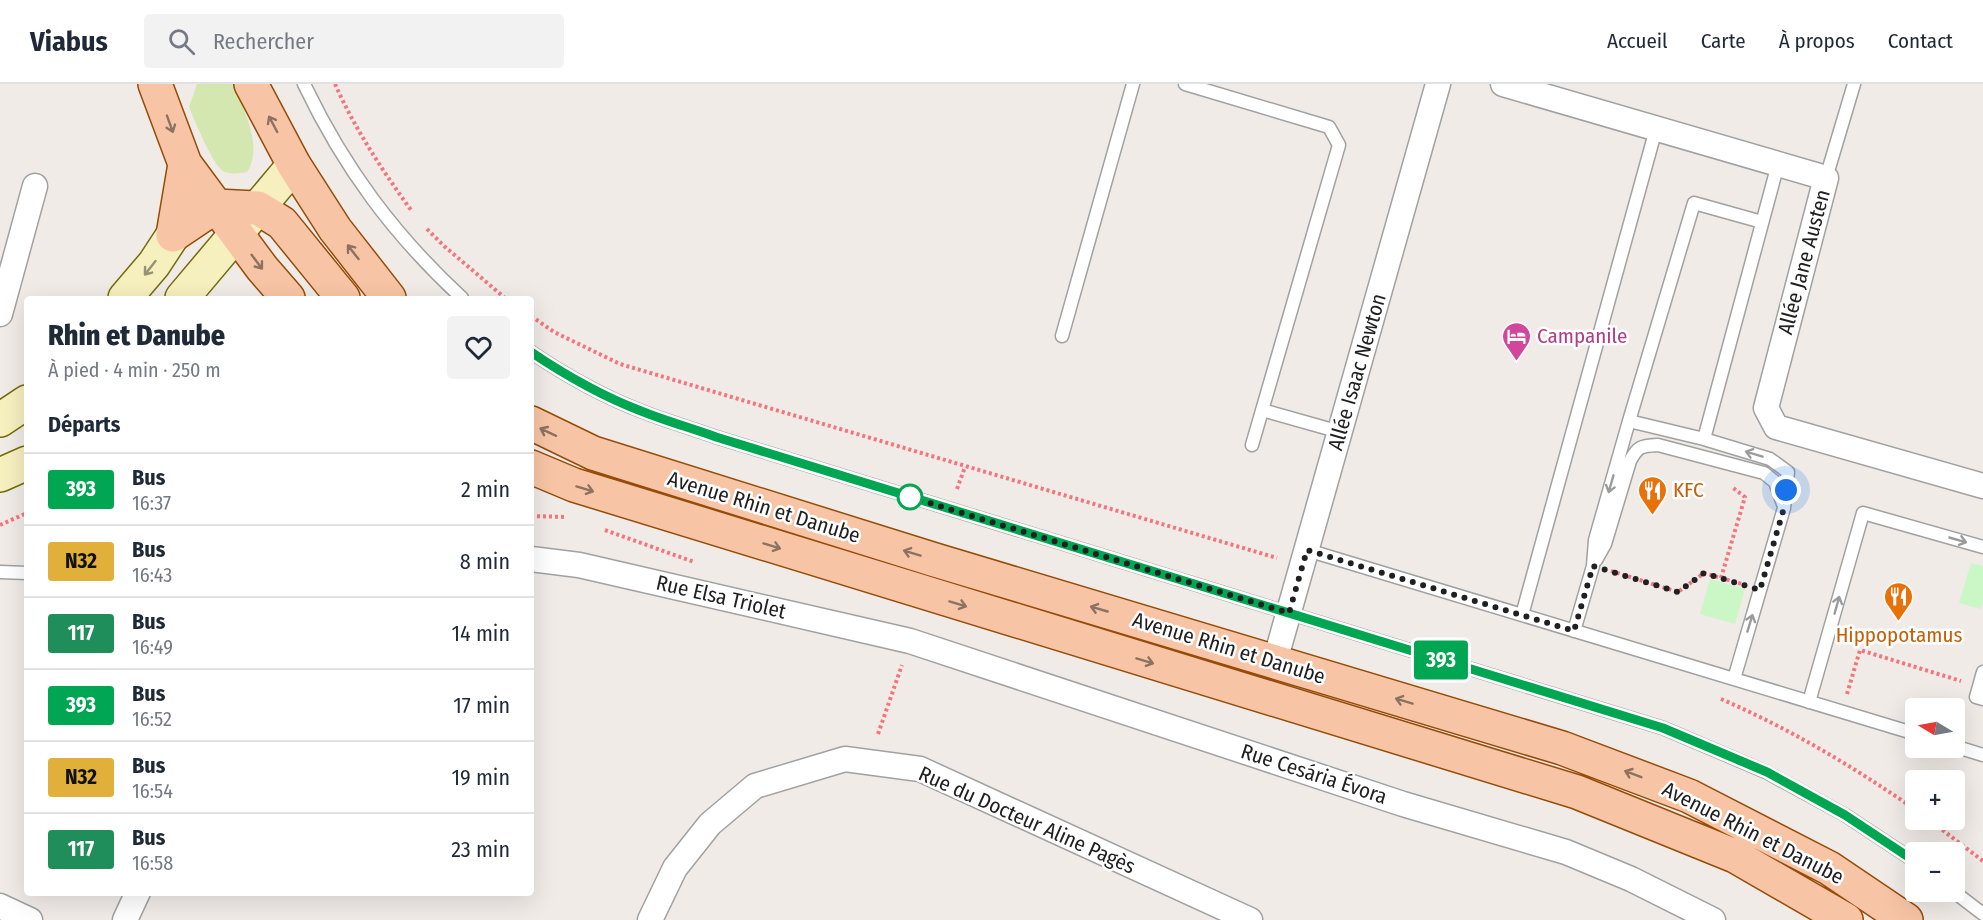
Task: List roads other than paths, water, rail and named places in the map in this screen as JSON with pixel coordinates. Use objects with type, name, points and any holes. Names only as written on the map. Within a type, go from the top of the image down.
[{"type":"main road","points":[[155,84],[185,164],[286,296]]},
{"type":"main road","points":[[251,84],[294,165],[335,229],[387,296]]},
{"type":"main road","points":[[173,235],[185,164]]},
{"type":"main road","points":[[184,296],[294,165]]},
{"type":"main road","points":[[127,296],[154,264],[173,235],[216,206],[258,208],[282,223],[341,296]]},
{"type":"main road","points":[[0,420],[24,404]]},
{"type":"main road","name":"Avenue Rhin et Danube","points":[[534,424],[593,453],[942,562],[1562,748],[1689,796],[1829,868],[1906,920]]},
{"type":"main road","points":[[0,475],[24,464]]},
{"type":"main road","name":"Avenue Rhin et Danube","points":[[534,468],[574,485],[1577,792],[1735,856],[1846,920]]},
{"type":"street","name":"Allée Isaac Newton","points":[[1275,661],[1437,84]]},
{"type":"street","name":"Allée Jane Austen","points":[[1503,84],[1826,178],[1766,408],[1776,427],[1983,486]]},
{"type":"street","points":[[0,314],[35,186]]},
{"type":"street","name":"Rue Elsa Triolet","points":[[534,559],[579,565],[910,641]]},
{"type":"street","name":"Rue Cesária Évora","points":[[910,641],[1403,804],[1566,852],[1631,879],[1713,920]]},
{"type":"street","name":"Rue du Docteur Aline Pagès","points":[[650,920],[675,868],[710,824],[755,786],[845,759],[920,770],[1250,920]]},
{"type":"street","points":[[125,920],[136,896]]},
{"type":"street","points":[[0,906],[30,920]]},
{"type":"lane","points":[[304,84],[342,156],[373,201],[407,244],[460,296]]},
{"type":"lane","points":[[1062,336],[1133,84]]},
{"type":"lane","points":[[1185,84],[1329,127],[1339,145],[1252,445]]},
{"type":"lane","points":[[1826,178],[1854,84]]},
{"type":"lane","points":[[1522,615],[1656,129]]},
{"type":"lane","points":[[1704,440],[1778,164]]},
{"type":"lane","points":[[1593,566],[1595,540],[1694,203],[1762,222]]},
{"type":"lane","points":[[534,354],[594,389],[651,415],[716,437],[1663,728],[1767,772],[1845,815],[1905,855]]},
{"type":"lane","points":[[1262,410],[1340,432]]},
{"type":"lane","points":[[1629,421],[1770,459],[1788,472],[1784,508],[1734,679]]},
{"type":"lane","points":[[1574,631],[1593,566],[1605,543],[1630,461],[1635,452],[1643,446],[1658,445],[1764,473],[1775,482],[1784,508]]},
{"type":"lane","points":[[1809,702],[1863,513],[1983,547]]},
{"type":"lane","points":[[1307,550],[1905,731]]},
{"type":"lane","points":[[0,572],[24,573]]},
{"type":"lane","points":[[1983,672],[1976,696],[1983,699]]},
{"type":"lane","points":[[1965,749],[1983,755]]},
{"type":"lane","points":[[1965,900],[1983,914]]},
{"type":"place","name":"Campanile","points":[[1516,362]]},
{"type":"place","name":"KFC","points":[[1652,516]]},
{"type":"place","name":"Hippopotamus","points":[[1899,622]]}]
